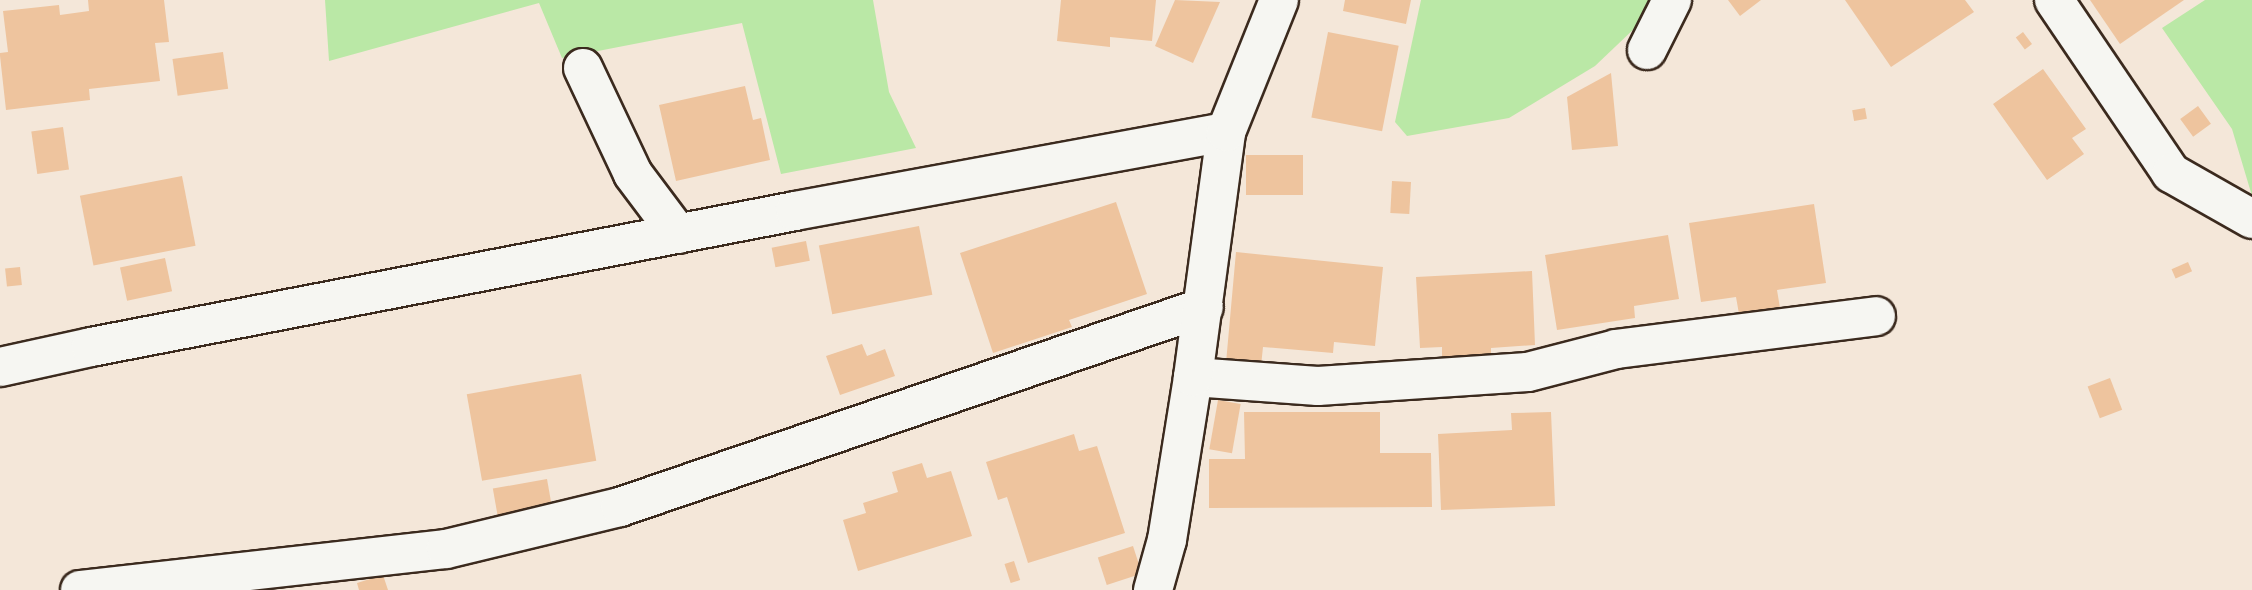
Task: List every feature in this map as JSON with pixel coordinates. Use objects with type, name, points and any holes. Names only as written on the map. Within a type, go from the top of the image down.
[{"type":"street","points":[[1153,590],[1167,540],[1193,377],[1226,132],[1279,0]]},
{"type":"street","points":[[1647,50],[1672,0]]},
{"type":"street","points":[[2054,0],[2171,173],[2252,219]]},
{"type":"street","points":[[583,68],[633,174],[678,234]]},
{"type":"street","points":[[0,367],[91,347],[678,234],[1226,132]]},
{"type":"street","points":[[80,590],[446,549],[620,507],[1204,307]]},
{"type":"street","points":[[1193,377],[1318,386],[1528,372],[1616,349],[1876,316]]},
{"type":"green space","points":[[325,0],[873,0],[889,92],[916,148],[781,174],[742,23],[562,58],[539,3],[329,61]]},
{"type":"green space","points":[[1421,0],[1653,0],[1637,26],[1595,66],[1509,118],[1407,136],[1395,122]]},
{"type":"green space","points":[[2205,0],[2252,0],[2252,196],[2232,129],[2162,28]]},
{"type":"building","points":[[88,0],[164,0],[169,42],[155,43],[160,81],[89,89],[90,100],[6,110],[0,56],[0,53],[8,52],[3,11],[59,5],[60,15],[89,11]]},
{"type":"building","points":[[1061,0],[1156,0],[1152,41],[1110,37],[1110,47],[1057,41]]},
{"type":"building","points":[[1175,0],[1220,2],[1193,63],[1155,46]]},
{"type":"building","points":[[1345,0],[1411,0],[1406,24],[1343,11]]},
{"type":"building","points":[[1728,0],[1761,0],[1740,16]]},
{"type":"building","points":[[1845,0],[1965,0],[1974,12],[1891,67]]},
{"type":"building","points":[[2090,0],[2184,0],[2120,44]]},
{"type":"building","points":[[1328,32],[1399,46],[1382,131],[1311,117]]},
{"type":"building","points":[[2023,32],[2032,44],[2025,49],[2016,37]]},
{"type":"building","points":[[223,52],[228,89],[178,96],[172,59]]},
{"type":"building","points":[[2043,69],[2086,129],[2072,138],[2084,154],[2047,180],[1993,104]]},
{"type":"building","points":[[1611,73],[1618,146],[1572,150],[1567,97]]},
{"type":"building","points":[[745,86],[753,120],[761,118],[770,160],[676,181],[659,105]]},
{"type":"building","points":[[2198,106],[2211,124],[2193,137],[2180,119]]},
{"type":"building","points":[[1865,108],[1867,119],[1854,121],[1852,110]]},
{"type":"building","points":[[63,127],[69,170],[37,174],[31,131]]},
{"type":"building","points":[[1246,155],[1303,155],[1303,195],[1246,195]]},
{"type":"building","points":[[182,176],[196,246],[93,266],[80,196]]},
{"type":"building","points":[[1392,181],[1411,182],[1409,214],[1390,213]]},
{"type":"building","points":[[1116,202],[1147,294],[1069,320],[1072,327],[993,353],[960,253]]},
{"type":"building","points":[[1814,204],[1826,283],[1777,290],[1780,308],[1739,314],[1736,297],[1701,302],[1689,223]]},
{"type":"building","points":[[919,226],[932,295],[832,314],[819,245]]},
{"type":"building","points":[[1668,235],[1679,299],[1634,306],[1635,318],[1557,330],[1545,255]]},
{"type":"building","points":[[806,241],[810,261],[775,267],[772,248]]},
{"type":"building","points":[[1236,252],[1383,267],[1375,346],[1334,342],[1333,353],[1263,347],[1261,366],[1226,363]]},
{"type":"building","points":[[165,258],[172,291],[127,301],[120,268]]},
{"type":"building","points":[[2188,262],[2192,271],[2176,278],[2172,269]]},
{"type":"building","points":[[20,267],[22,285],[7,286],[5,269]]},
{"type":"building","points":[[1532,271],[1535,345],[1491,348],[1491,356],[1442,358],[1442,347],[1420,348],[1416,277]]},
{"type":"building","points":[[862,344],[867,356],[885,349],[895,376],[840,395],[826,356]]},
{"type":"building","points":[[581,374],[596,461],[482,481],[467,394]]},
{"type":"building","points":[[2110,378],[2122,410],[2100,418],[2088,387]]},
{"type":"building","points":[[1218,400],[1241,404],[1232,453],[1209,449]]},
{"type":"building","points":[[1244,412],[1380,412],[1380,453],[1431,453],[1432,507],[1209,508],[1209,459],[1245,459]]},
{"type":"building","points":[[1551,412],[1555,506],[1441,510],[1438,434],[1512,430],[1511,413]]},
{"type":"building","points":[[1074,434],[1079,451],[1097,446],[1125,533],[1028,563],[1007,497],[998,500],[986,462]]},
{"type":"building","points":[[922,463],[927,478],[951,471],[972,536],[858,571],[843,520],[866,513],[863,503],[898,492],[892,472]]},
{"type":"building","points":[[547,479],[552,508],[498,517],[493,489]]},
{"type":"building","points":[[1133,546],[1142,574],[1107,585],[1098,557]]},
{"type":"building","points":[[1014,561],[1020,580],[1011,583],[1004,564]]},
{"type":"building","points":[[383,575],[388,590],[359,590],[357,583]]}]
